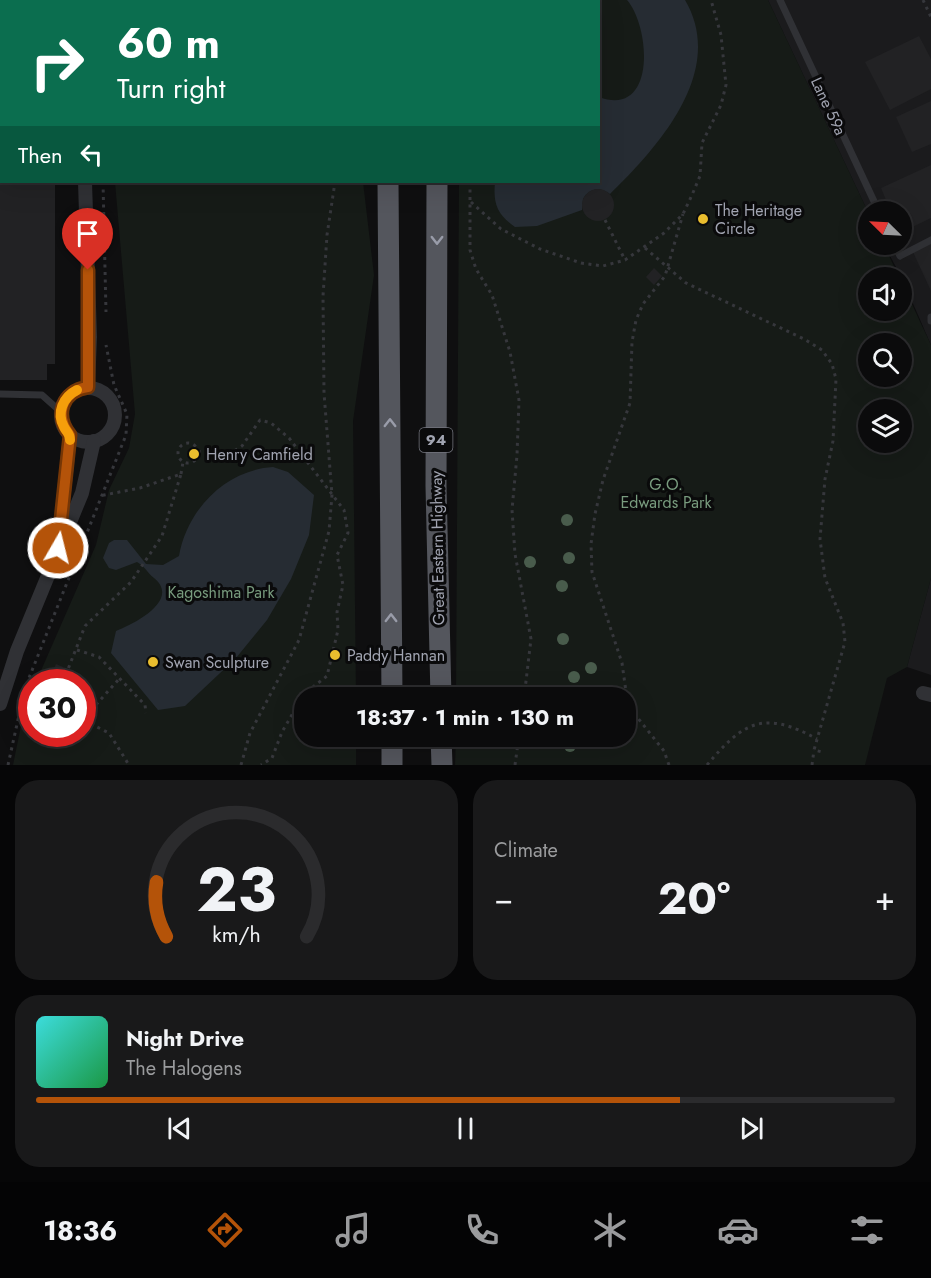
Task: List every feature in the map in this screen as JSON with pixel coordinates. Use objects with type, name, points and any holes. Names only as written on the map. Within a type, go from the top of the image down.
[{"type":"highway","points":[[388,183],[392,687]]},
{"type":"highway","name":"Great Eastern Highway","points":[[437,183],[436,486],[441,687]]},
{"type":"highway","points":[[392,747],[392,765]]},
{"type":"highway","points":[[441,747],[442,765]]},
{"type":"street","points":[[85,183],[90,337],[88,387]]},
{"type":"street","points":[[88,387],[104,393],[114,407],[115,416],[109,432],[94,441],[77,440],[70,435],[61,420],[61,412],[67,397],[73,392],[88,387]]},
{"type":"street","points":[[58,548],[70,435]]},
{"type":"street","points":[[0,704],[17,651],[82,493],[94,441]]},
{"type":"lane","name":"Lane 59a","points":[[780,0],[874,201]]},
{"type":"lane","points":[[912,250],[931,240]]},
{"type":"lane","points":[[0,394],[42,395],[61,412]]},
{"type":"path","points":[[669,765],[664,751],[637,717],[627,699],[622,663],[592,572],[591,544],[603,480],[630,403],[632,342],[636,320],[643,304],[661,284],[667,269],[683,214],[700,176],[702,143],[721,105],[726,85],[721,35],[711,0]]},
{"type":"path","points":[[923,0],[931,17]]},
{"type":"path","points":[[241,765],[249,733],[299,640],[329,531],[332,495],[324,393],[323,296],[327,235],[335,183]]},
{"type":"path","points":[[470,183],[470,250],[476,269],[492,295],[510,352],[519,400],[512,510],[515,554],[531,639],[525,687]]},
{"type":"path","points":[[471,202],[501,229],[540,249],[581,263],[603,266],[625,260],[645,248],[683,214]]},
{"type":"path","points":[[604,220],[625,260]]},
{"type":"path","points":[[645,248],[686,283],[804,339],[822,350],[832,364],[836,379],[833,441],[825,479],[820,539],[825,578],[843,623],[845,642],[814,750],[812,765]]},
{"type":"path","points":[[198,452],[231,453],[242,446],[260,420],[272,423],[289,438],[344,510],[348,533],[338,555],[343,585],[337,612],[338,630],[327,676],[304,694],[282,732],[272,758],[261,765]]},
{"type":"path","points":[[69,669],[85,626],[104,609],[140,568],[162,536],[181,474],[183,462],[178,453],[183,444],[193,444],[198,452]]},
{"type":"path","points":[[183,462],[192,462],[198,452]]},
{"type":"path","points":[[99,496],[140,488],[181,474]]},
{"type":"path","points":[[77,650],[99,657],[144,705],[146,713]]},
{"type":"path","points":[[96,705],[119,679]]},
{"type":"path","points":[[707,765],[744,728],[772,721],[792,726],[818,739]]},
{"type":"path","points":[[96,726],[109,733],[129,765]]},
{"type":"path","points":[[515,765],[517,747]]},
{"type":"path","points":[[814,750],[822,752]]},
{"type":"shaded area","points":[[627,0],[685,0],[696,27],[698,54],[692,80],[681,106],[666,131],[648,154],[610,194],[599,189],[592,190],[583,199],[582,210],[537,226],[515,227],[497,208],[495,183],[600,183],[600,97],[618,100],[631,95],[639,83],[643,67],[644,49],[635,13]]},
{"type":"shaded area","points":[[768,0],[931,0],[931,345],[912,301],[912,267],[896,267],[889,255],[912,255],[912,201],[863,201]]},
{"type":"shaded area","points":[[273,467],[288,472],[314,495],[309,535],[291,579],[267,620],[236,658],[185,706],[158,710],[111,653],[116,631],[143,617],[159,603],[162,595],[161,586],[137,562],[116,570],[109,568],[103,558],[109,543],[114,540],[127,540],[146,564],[163,565],[179,556],[190,523],[211,495],[224,484],[239,476]]},
{"type":"shaded area","points":[[931,578],[931,675],[907,667]]},
{"type":"green space","name":"G.O. Edwards Park","points":[[600,0],[768,0],[863,201],[858,201],[858,255],[889,255],[894,267],[858,267],[858,321],[912,321],[912,304],[931,345],[931,578],[907,667],[887,678],[865,765],[455,765],[456,747],[636,747],[636,687],[456,687],[459,183],[600,183]]},
{"type":"green space","name":"Kagoshima Park","points":[[115,183],[363,183],[374,275],[353,421],[356,687],[294,687],[294,747],[356,747],[356,765],[13,765],[18,740],[18,747],[96,747],[96,669],[42,669],[96,545],[109,490],[129,448],[135,414]]},
{"type":"building","points":[[919,36],[931,59],[931,89],[890,110],[865,62]]},
{"type":"building","points":[[931,101],[931,144],[912,152],[896,117]]},
{"type":"building","points":[[931,165],[931,218],[912,227],[912,201],[886,201],[881,188]]},
{"type":"building","points":[[0,183],[55,183],[55,364],[47,364],[47,380],[0,380]]},
{"type":"building","points":[[598,189],[610,193],[614,205],[610,217],[598,221],[586,217],[582,205],[586,193]]},
{"type":"building","points":[[931,243],[931,291],[913,252]]},
{"type":"building","points":[[654,268],[662,276],[654,285],[646,277]]},
{"type":"building","points":[[56,664],[63,667],[62,669],[54,669]]},
{"type":"slow traffic","points":[[70,440],[70,435],[64,429],[61,420],[61,412],[67,397],[77,390]]},
{"type":"place","name":"The Heritage Circle","points":[[703,219]]},
{"type":"place","name":"Henry Camfield","points":[[194,454]]},
{"type":"place","name":"Paddy Hannan","points":[[335,655]]},
{"type":"place","name":"Swan Sculpture","points":[[153,662]]},
{"type":"route","points":[[58,548],[70,435],[64,429],[61,412],[67,397],[80,388],[88,387],[90,337],[88,270]]}]
